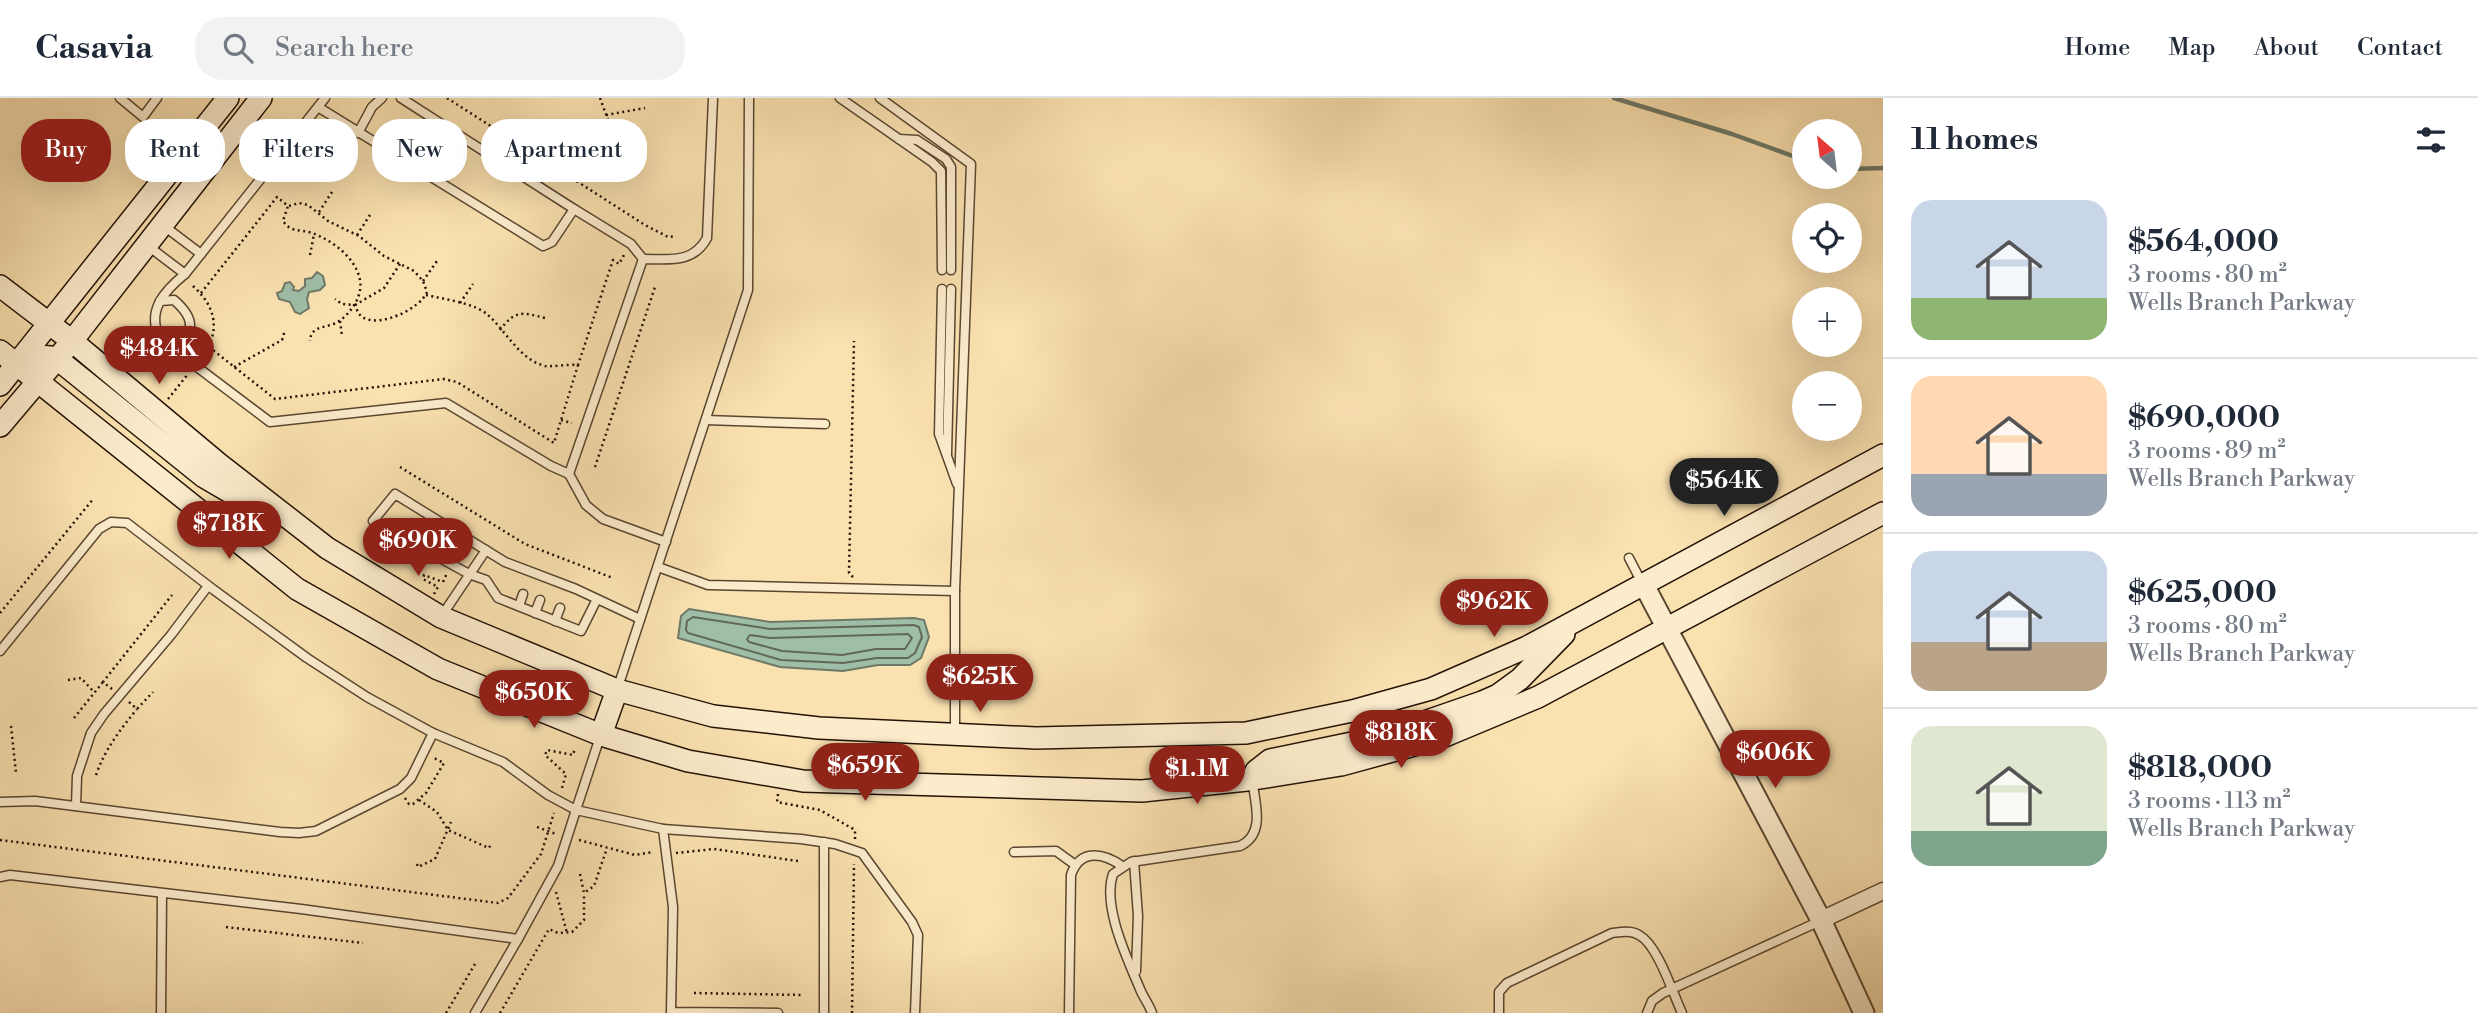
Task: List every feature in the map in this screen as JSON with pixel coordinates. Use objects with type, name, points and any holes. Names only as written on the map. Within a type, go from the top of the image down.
[{"type":"main road","points":[[0,385],[228,98]]},
{"type":"main road","points":[[0,426],[72,341],[261,98]]},
{"type":"main road","points":[[0,286],[327,548]]},
{"type":"main road","points":[[0,351],[297,589],[438,669],[601,735],[688,761],[803,781],[1142,791],[1252,779],[1341,765],[1440,738],[1538,697],[1883,513]]},
{"type":"main road","points":[[17,365],[35,357],[56,358],[204,477],[441,617],[617,690],[713,716],[819,728],[1036,738],[1246,733],[1352,711],[1432,689],[1527,647],[1883,455]]},
{"type":"main road","points":[[1252,779],[1256,771],[1270,760],[1381,737],[1498,695],[1520,679],[1575,622]]},
{"type":"main road","points":[[601,735],[617,690]]},
{"type":"street","points":[[1644,585],[1821,920],[1864,1013]]},
{"type":"street","points":[[1821,920],[1883,891]]},
{"type":"lane","points":[[120,98],[143,117],[157,98]]},
{"type":"lane","points":[[325,98],[185,274],[171,286],[160,301],[154,317],[154,327],[160,339],[270,422],[446,403],[569,474],[586,505],[603,519],[666,542]]},
{"type":"lane","points":[[382,98],[372,107],[358,133],[543,246],[552,242],[575,209]]},
{"type":"lane","points":[[401,98],[631,244],[643,259]]},
{"type":"lane","points":[[643,259],[683,259],[701,249],[707,238],[713,98]]},
{"type":"lane","points":[[617,690],[748,290],[749,98]]},
{"type":"lane","points":[[840,98],[942,171],[947,270]]},
{"type":"lane","points":[[880,98],[971,164],[955,591],[955,734]]},
{"type":"lane","points":[[318,107],[336,119]]},
{"type":"lane","points":[[162,224],[201,254]]},
{"type":"lane","points":[[146,244],[185,274]]},
{"type":"lane","points":[[569,474],[643,259]]},
{"type":"lane","points":[[946,289],[949,433],[946,457],[958,487]]},
{"type":"lane","points":[[160,301],[174,300],[184,308],[190,320],[188,337],[176,351]]},
{"type":"lane","points":[[705,420],[825,424]]},
{"type":"lane","points":[[597,598],[581,631],[498,598],[486,580],[469,574],[373,521],[395,494],[505,562],[531,575],[597,598],[640,619]]},
{"type":"lane","points":[[0,651],[99,528],[111,522],[127,523],[307,658],[367,697],[433,733],[503,762],[548,795],[576,810],[663,829],[824,842],[862,853],[912,922],[918,935],[915,1013]]},
{"type":"lane","points":[[441,617],[486,550]]},
{"type":"lane","points":[[1629,558],[1644,585]]},
{"type":"lane","points":[[658,567],[708,585],[955,591]]},
{"type":"lane","points":[[76,806],[77,776],[91,733],[103,714],[171,635],[208,586]]},
{"type":"lane","points":[[519,606],[523,594]]},
{"type":"lane","points":[[535,613],[540,600]]},
{"type":"lane","points":[[555,621],[560,608]]},
{"type":"lane","points":[[0,802],[35,801],[299,834],[316,831],[400,789],[411,778],[433,733]]},
{"type":"lane","points":[[475,1013],[558,866],[601,735]]},
{"type":"lane","points":[[1152,1013],[1114,918],[1110,895],[1113,874],[1134,861],[1247,843],[1256,831],[1258,818],[1252,779]]},
{"type":"lane","points":[[663,829],[673,906],[671,1012],[778,1013]]},
{"type":"lane","points":[[824,842],[824,1013]]},
{"type":"lane","points":[[1014,852],[1056,851],[1074,864]]},
{"type":"lane","points":[[1069,1013],[1071,875],[1074,864],[1097,855],[1109,857],[1122,866]]},
{"type":"lane","points":[[1134,861],[1139,916],[1136,978]]},
{"type":"lane","points":[[0,877],[10,875],[301,909],[519,939]]},
{"type":"lane","points":[[160,1013],[162,894]]},
{"type":"lane","points":[[1647,1013],[1651,1001],[1671,990],[1821,920]]},
{"type":"lane","points":[[1499,1013],[1499,992],[1507,983],[1612,933],[1628,931],[1641,935],[1659,961],[1682,1013]]},
{"type":"path","points":[[447,98],[645,225],[668,237],[676,236]]},
{"type":"path","points":[[600,98],[608,119]]},
{"type":"path","points":[[606,115],[645,108]]},
{"type":"path","points":[[319,212],[332,192]]},
{"type":"path","points":[[201,293],[277,197],[288,206]]},
{"type":"path","points":[[299,203],[308,205],[338,227],[357,235],[379,253],[414,271],[423,281],[426,296],[419,305],[401,314],[365,319],[358,313],[355,305],[361,284],[358,271],[333,244],[314,234],[288,228],[284,221],[288,206],[299,203]]},
{"type":"path","points":[[357,235],[370,215]]},
{"type":"path","points":[[310,255],[314,234]]},
{"type":"path","points":[[426,296],[460,303],[487,313],[500,330],[528,356],[545,366],[564,363],[578,365],[613,261],[619,264],[624,254]]},
{"type":"path","points":[[423,281],[436,261]]},
{"type":"path","points":[[310,341],[315,330],[340,321],[355,305],[384,288],[400,264]]},
{"type":"path","points":[[460,303],[473,284]]},
{"type":"path","points":[[193,286],[210,306],[214,321],[214,335],[203,358]]},
{"type":"path","points":[[595,467],[655,287]]},
{"type":"path","points":[[335,299],[342,304],[355,305]]},
{"type":"path","points":[[500,330],[508,319],[516,315],[524,313],[545,318]]},
{"type":"path","points":[[340,321],[342,336]]},
{"type":"path","points":[[234,367],[282,340],[285,330]]},
{"type":"path","points":[[854,341],[849,573],[850,576],[858,578]]},
{"type":"path","points":[[168,399],[188,374]]},
{"type":"path","points":[[561,420],[572,423]]},
{"type":"path","points":[[400,467],[525,544],[613,578]]},
{"type":"path","points":[[0,613],[94,498]]},
{"type":"path","points":[[434,594],[438,587],[423,579],[424,575],[443,582],[450,569]]},
{"type":"path","points":[[74,718],[172,595]]},
{"type":"path","points":[[68,680],[81,678],[94,692]]},
{"type":"path","points":[[103,682],[112,690]]},
{"type":"path","points":[[96,775],[103,755],[113,739],[153,692]]},
{"type":"path","points":[[129,702],[137,709]]},
{"type":"path","points":[[10,726],[16,773]]},
{"type":"path","points":[[562,788],[566,774],[545,755],[547,750],[573,755],[575,748]]},
{"type":"path","points":[[778,794],[777,802],[820,810],[855,830],[852,1013]]},
{"type":"path","points":[[419,800],[437,812],[449,830],[489,848],[491,844]]},
{"type":"path","points":[[0,840],[498,903],[508,898],[541,854],[554,813]]},
{"type":"path","points":[[417,864],[418,867],[435,859],[452,822]]},
{"type":"path","points":[[537,827],[560,835]]},
{"type":"path","points":[[579,840],[635,855],[653,852]]},
{"type":"path","points":[[584,893],[594,886],[607,848]]},
{"type":"path","points":[[676,853],[714,849],[798,861]]},
{"type":"path","points":[[500,1013],[549,929],[567,933],[578,928],[584,920],[584,893],[580,874]]},
{"type":"path","points":[[556,891],[567,933]]},
{"type":"path","points":[[226,927],[363,943]]},
{"type":"path","points":[[446,1013],[475,964]]},
{"type":"path","points":[[694,993],[802,995]]},
{"type":"water","points":[[317,272],[323,276],[325,285],[320,290],[309,292],[309,308],[300,314],[295,312],[290,302],[279,299],[277,293],[282,291],[285,283],[290,282],[293,290],[299,291],[305,286],[305,279],[312,278]]},
{"type":"water","points":[[689,609],[770,622],[914,618],[924,620],[929,637],[921,658],[910,665],[878,665],[843,671],[780,667],[678,638],[681,616]]},
{"type":"waterway","points":[[1614,98],[1732,134],[1792,156]]},
{"type":"waterway","points":[[1862,169],[1883,168]]}]
